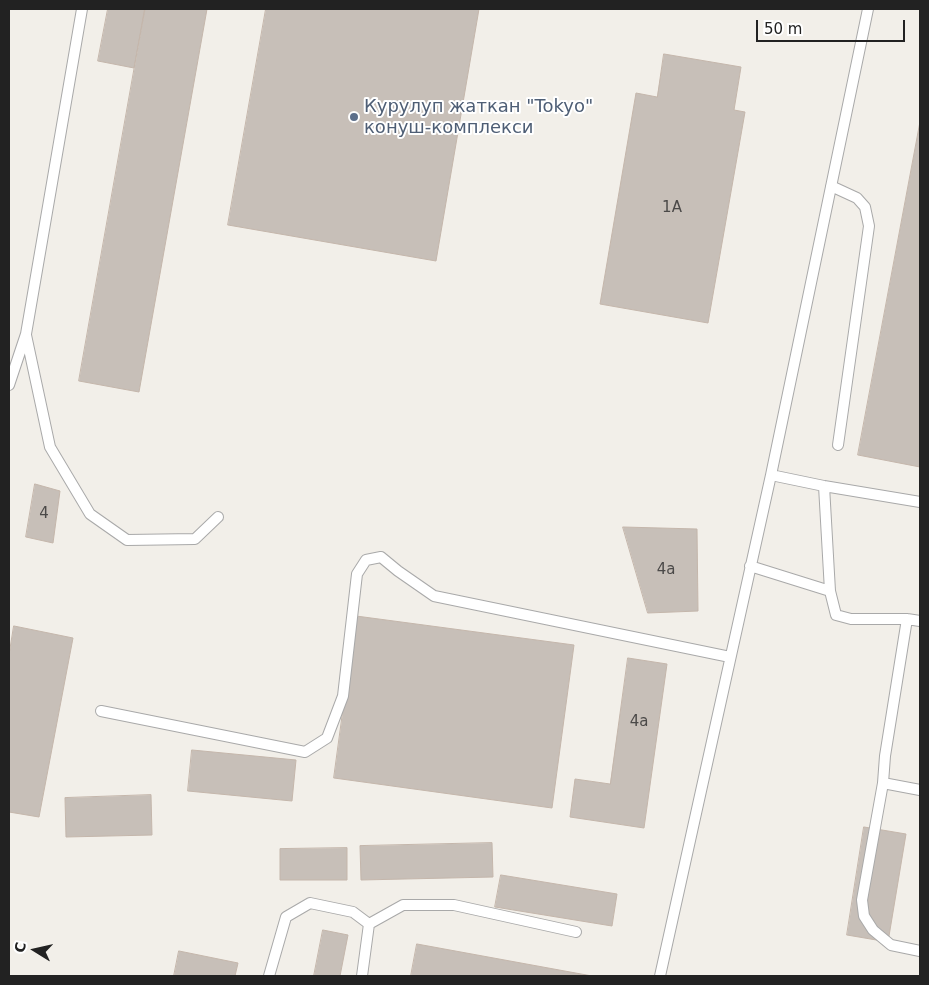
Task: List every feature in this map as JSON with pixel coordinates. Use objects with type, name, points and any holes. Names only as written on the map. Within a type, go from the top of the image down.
[{"type":"lane","points":[[9,385],[26,334],[82,9]]},
{"type":"lane","points":[[660,976],[771,475],[868,9]]},
{"type":"lane","points":[[831,186],[857,198],[865,207],[869,226],[838,445]]},
{"type":"lane","points":[[26,334],[50,447],[90,514],[128,540],[195,539],[218,517]]},
{"type":"lane","points":[[771,475],[920,502]]},
{"type":"lane","points":[[824,486],[830,591],[836,615],[850,619],[920,621]]},
{"type":"lane","points":[[101,711],[305,752],[327,738],[343,696],[357,574],[366,560],[380,557],[434,596],[730,657]]},
{"type":"lane","points":[[750,566],[830,591]]},
{"type":"lane","points":[[907,620],[886,756],[884,783],[862,900],[864,916],[873,930],[890,946],[920,951]]},
{"type":"lane","points":[[884,783],[920,790]]},
{"type":"lane","points":[[270,976],[286,918],[310,903],[353,912],[369,924]]},
{"type":"lane","points":[[369,924],[403,905],[454,905],[576,932]]},
{"type":"lane","points":[[362,976],[369,924]]},
{"type":"building","points":[[108,9],[145,9],[134,68],[98,61]]},
{"type":"building","points":[[145,9],[207,9],[139,392],[79,381]]},
{"type":"building","name":"Курулуп жаткан \"Tokyo\" конуш-комплекси","points":[[266,9],[479,9],[436,261],[228,225]]},
{"type":"building","points":[[664,54],[741,67],[734,110],[745,112],[708,323],[600,304],[636,93],[657,97]]},
{"type":"building","points":[[920,122],[920,467],[858,455]]},
{"type":"building","points":[[35,484],[60,491],[53,543],[26,537]]},
{"type":"building","points":[[623,527],[697,529],[698,611],[648,613]]},
{"type":"building","points":[[356,616],[574,645],[552,808],[334,778]]},
{"type":"building","points":[[14,626],[73,638],[39,817],[9,812],[9,655]]},
{"type":"building","points":[[628,658],[667,664],[644,828],[570,817],[575,779],[610,784]]},
{"type":"building","points":[[192,750],[296,760],[292,801],[188,791]]},
{"type":"building","points":[[151,795],[152,835],[66,837],[65,798]]},
{"type":"building","points":[[864,827],[906,834],[888,942],[847,935]]},
{"type":"building","points":[[492,843],[493,877],[361,880],[360,846]]},
{"type":"building","points":[[347,848],[347,880],[280,880],[280,849]]},
{"type":"building","points":[[501,875],[617,894],[612,926],[495,907]]},
{"type":"building","points":[[323,930],[348,935],[340,976],[314,976]]},
{"type":"building","points":[[417,944],[592,976],[411,976]]},
{"type":"building","points":[[179,951],[238,963],[235,976],[174,976]]},
{"type":"place","name":"Курулуп жаткан \"Tokyo\" конуш-комплекси","points":[[354,117]]}]
